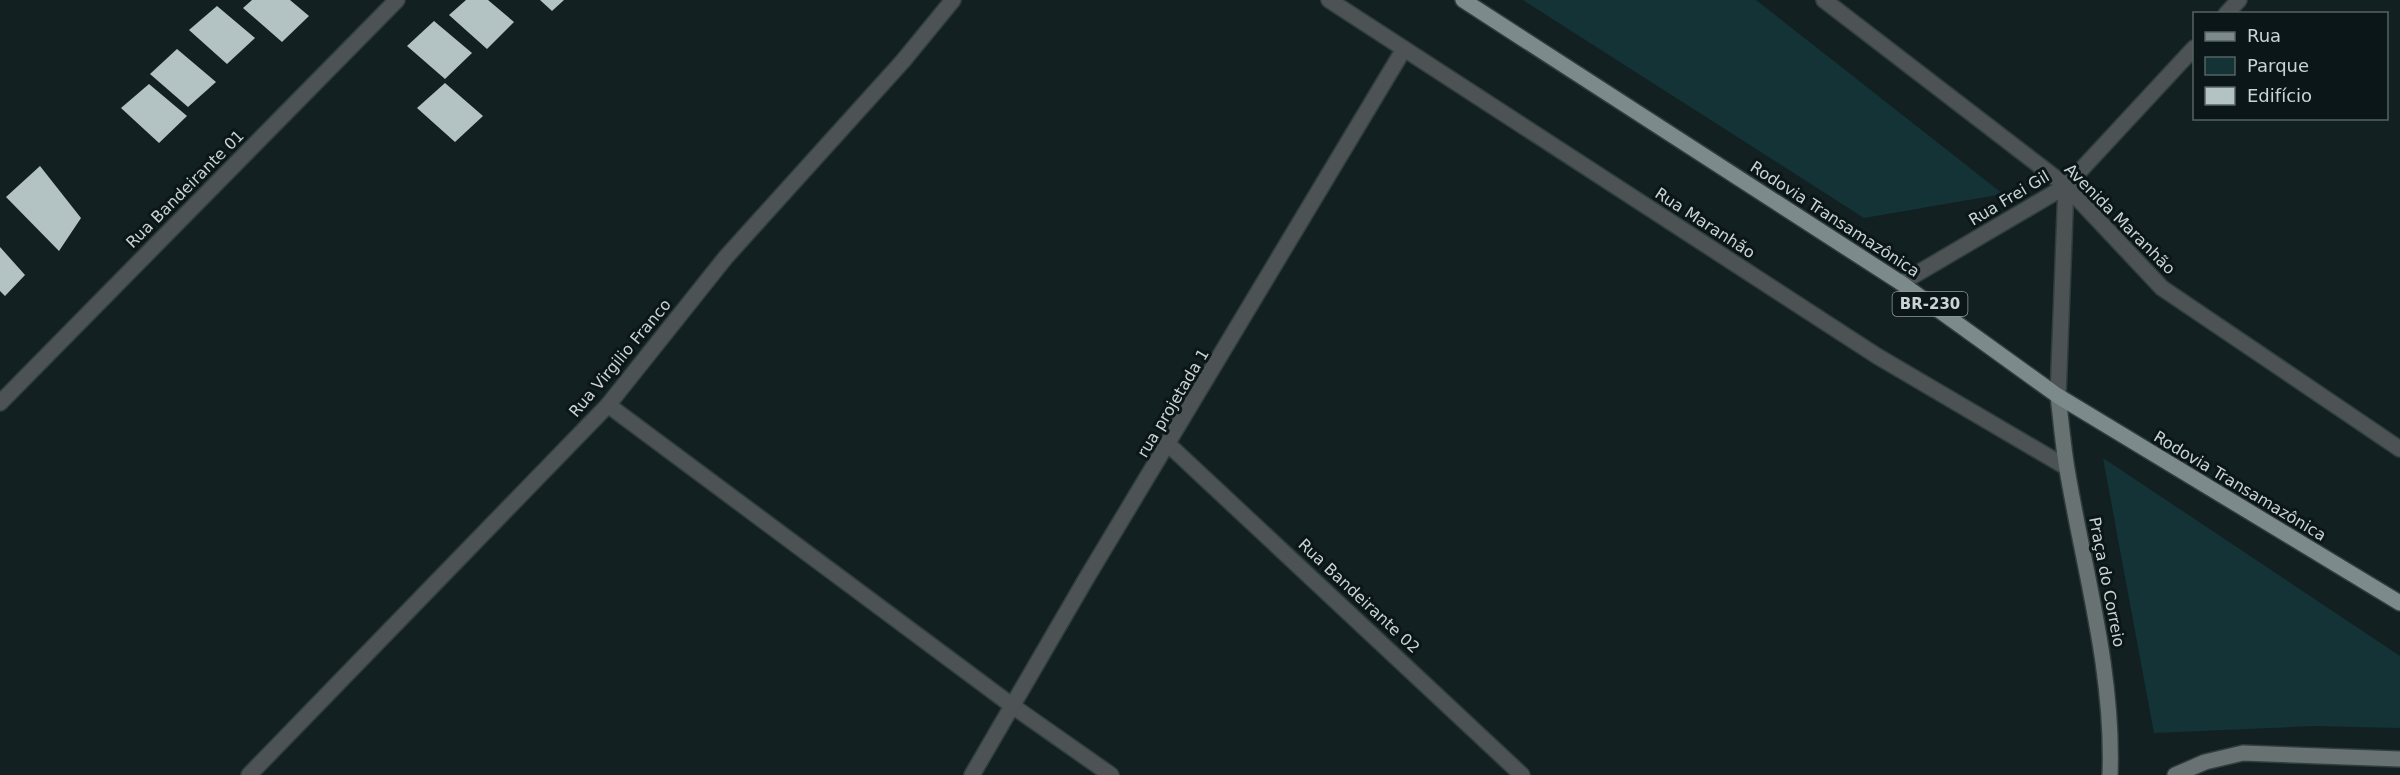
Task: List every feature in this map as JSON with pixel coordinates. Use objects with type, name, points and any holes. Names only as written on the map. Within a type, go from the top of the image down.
[{"type":"main road","name":"Rodovia Transamazônica","points":[[1463,0],[1901,283],[2058,396],[2400,603]]},
{"type":"main road","name":"Praça do Correio","points":[[2058,396],[2066,467],[2107,675],[2111,742],[2109,775]]},
{"type":"main road","points":[[2175,775],[2205,762],[2243,753],[2400,759]]},
{"type":"street","name":"Rua Bandeirante 01","points":[[0,403],[397,0]]},
{"type":"street","name":"Rua Virgilio Franco","points":[[249,775],[608,405],[726,257],[903,61],[952,0]]},
{"type":"street","name":"Rua Maranhão","points":[[1329,0],[1877,356],[2066,467]]},
{"type":"street","name":"Avenida Maranhão","points":[[1824,0],[2066,186],[2162,288],[2400,449]]},
{"type":"street","points":[[2228,12],[2239,0]]},
{"type":"street","name":"rua projetada 1","points":[[972,775],[1014,707],[1086,579],[1169,445],[1404,49]]},
{"type":"street","name":"Rua Frei Gil","points":[[1901,283],[2066,186],[2193,49]]},
{"type":"street","points":[[2058,396],[2066,186]]},
{"type":"street","points":[[608,405],[1014,707],[1111,775]]},
{"type":"street","name":"Rua Bandeirante 02","points":[[1169,445],[1522,775]]},
{"type":"green space","points":[[1523,0],[1756,0],[2003,194],[1864,218]]},
{"type":"green space","points":[[2103,458],[2400,656],[2400,728],[2314,726],[2154,733]]},
{"type":"building","points":[[252,0],[290,0],[309,16],[282,42],[243,8]]},
{"type":"building","points":[[466,0],[488,0],[514,22],[487,49],[449,15]]},
{"type":"building","points":[[540,0],[564,0],[552,11]]},
{"type":"building","points":[[217,6],[255,38],[227,64],[189,30]]},
{"type":"building","points":[[434,21],[472,53],[445,79],[407,46]]},
{"type":"building","points":[[177,49],[216,82],[188,107],[150,74]]},
{"type":"building","points":[[445,83],[483,116],[455,142],[417,108]]},
{"type":"building","points":[[149,84],[187,116],[159,143],[121,108]]},
{"type":"building","points":[[40,166],[81,218],[59,251],[6,197]]},
{"type":"building","points":[[0,247],[25,275],[5,296],[0,291]]}]
